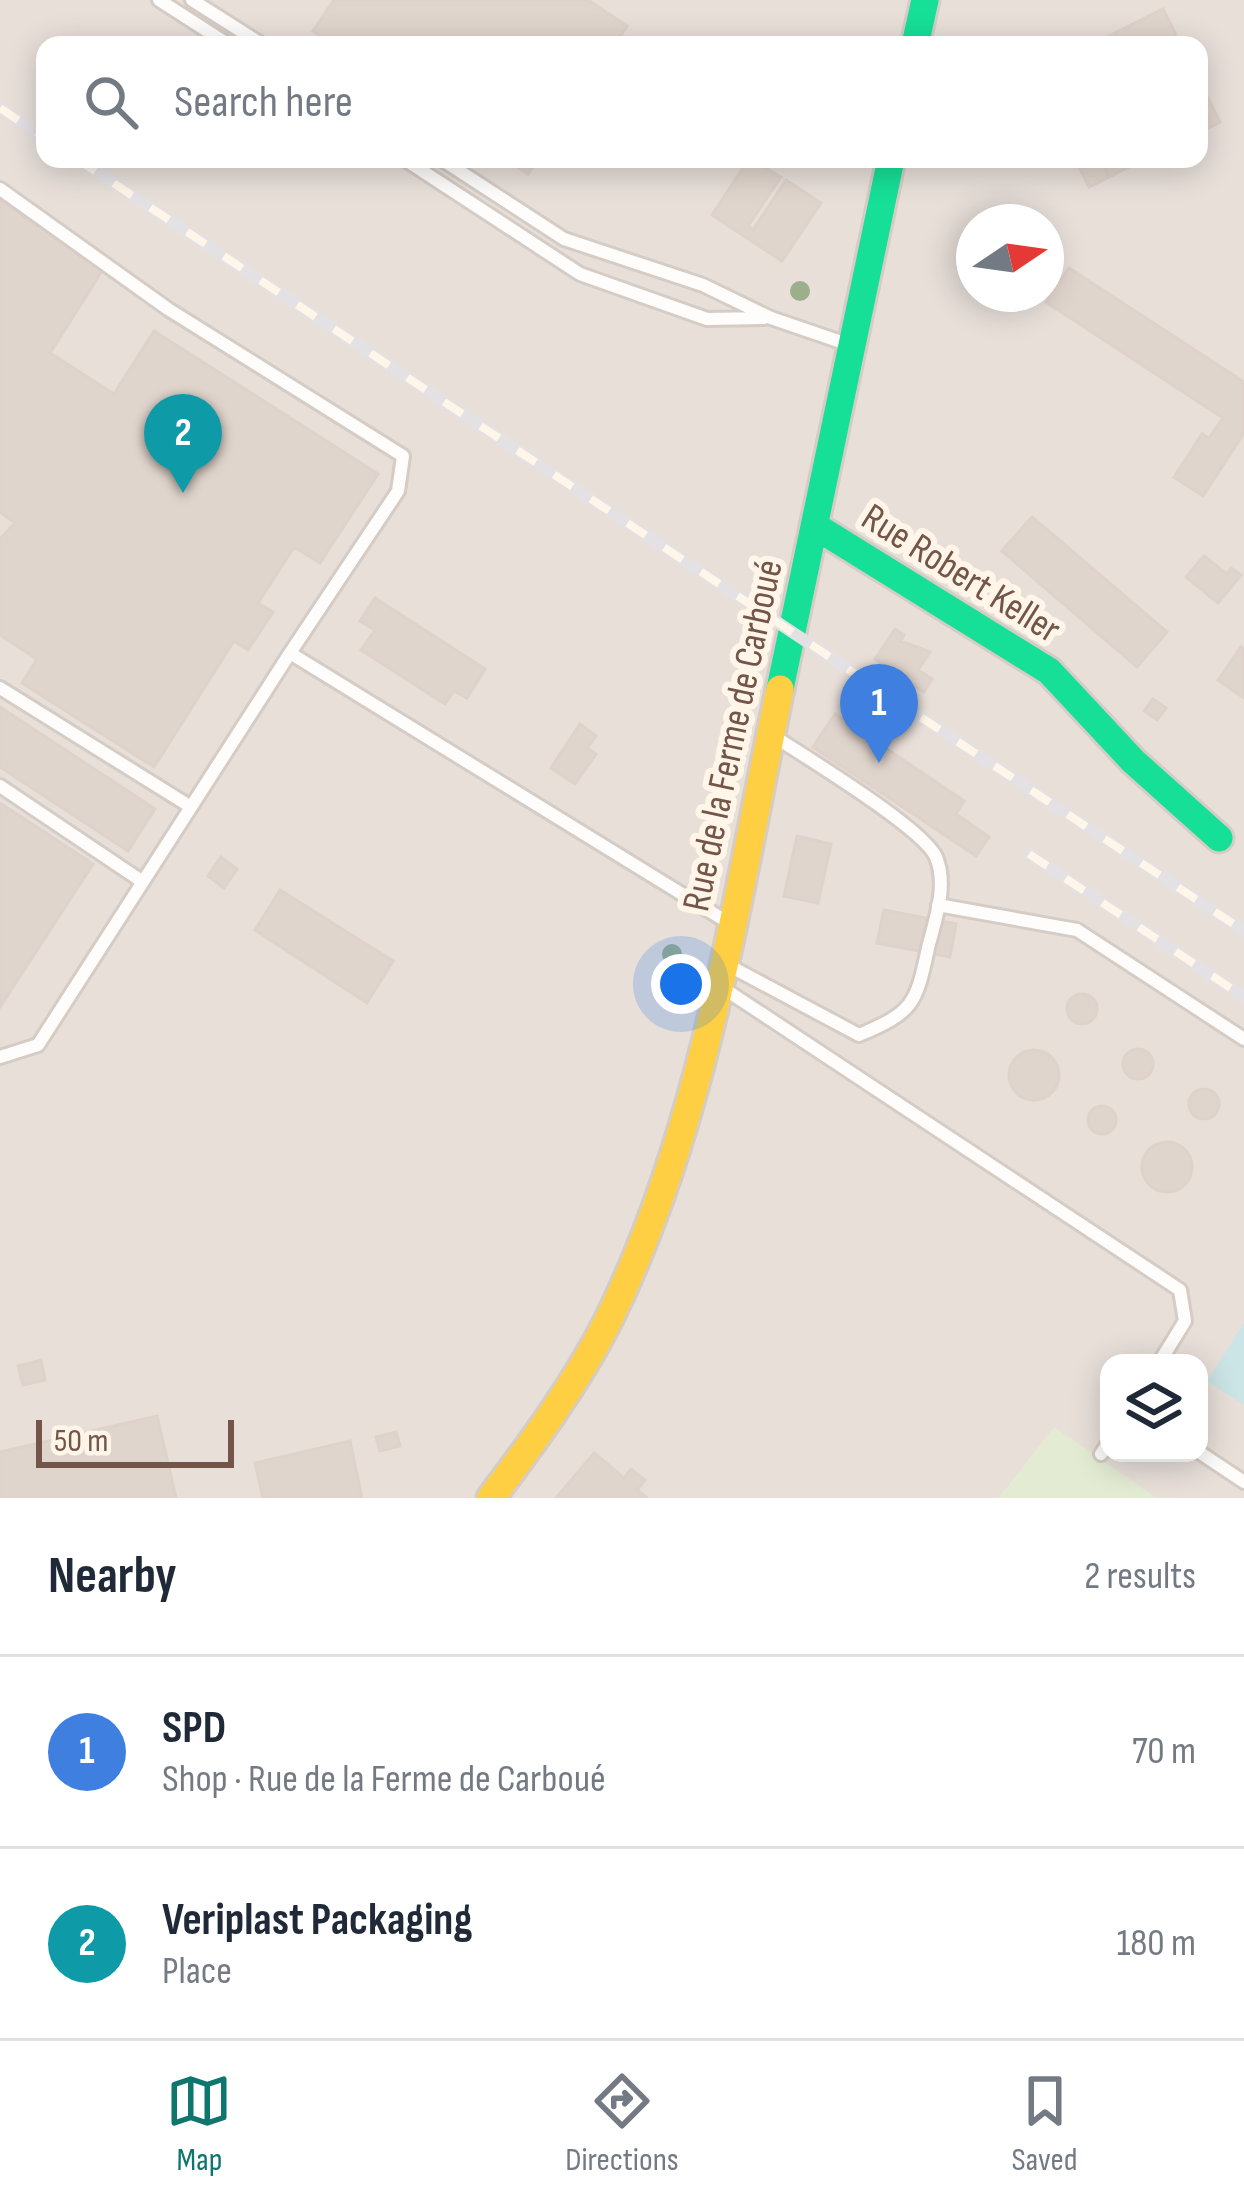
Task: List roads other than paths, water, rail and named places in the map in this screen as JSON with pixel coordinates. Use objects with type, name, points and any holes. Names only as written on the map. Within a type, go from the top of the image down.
[{"type":"street","points":[[917,36],[925,0]]},
{"type":"street","name":"Rue de la Ferme de Carboué","points":[[491,1498],[555,1412],[619,1297],[663,1178],[720,974],[889,168]]},
{"type":"street","name":"Rue Robert Keller","points":[[815,526],[1049,671],[1147,775],[1219,838]]},
{"type":"lane","points":[[159,0],[215,36]]},
{"type":"lane","points":[[192,0],[248,36]]},
{"type":"lane","points":[[418,168],[580,274],[707,319],[771,318]]},
{"type":"lane","points":[[455,168],[564,238],[703,285],[771,318],[853,346]]},
{"type":"lane","points":[[0,189],[168,309],[404,456],[398,491],[38,1045],[0,1057]]},
{"type":"lane","points":[[290,653],[730,924]]},
{"type":"lane","points":[[0,688],[191,807]]},
{"type":"lane","points":[[720,974],[860,1035],[904,1016],[918,994],[942,887],[935,854],[906,827],[771,734]]},
{"type":"lane","points":[[0,786],[142,882]]},
{"type":"lane","points":[[938,905],[1077,930],[1244,1040]]},
{"type":"lane","points":[[720,974],[1180,1290],[1185,1321],[1165,1354]]},
{"type":"lane","points":[[1208,1458],[1244,1482]]},
{"type":"water","points":[[1244,1323],[1244,1405],[1208,1379]]},
{"type":"railway","points":[[0,108],[36,132]]},
{"type":"railway","points":[[91,168],[1244,931]]},
{"type":"railway","points":[[1029,854],[1244,997]]},
{"type":"place","name":"Veriplast Packaging","points":[[183,493]]},
{"type":"place","name":"SPD","points":[[879,763]]}]
